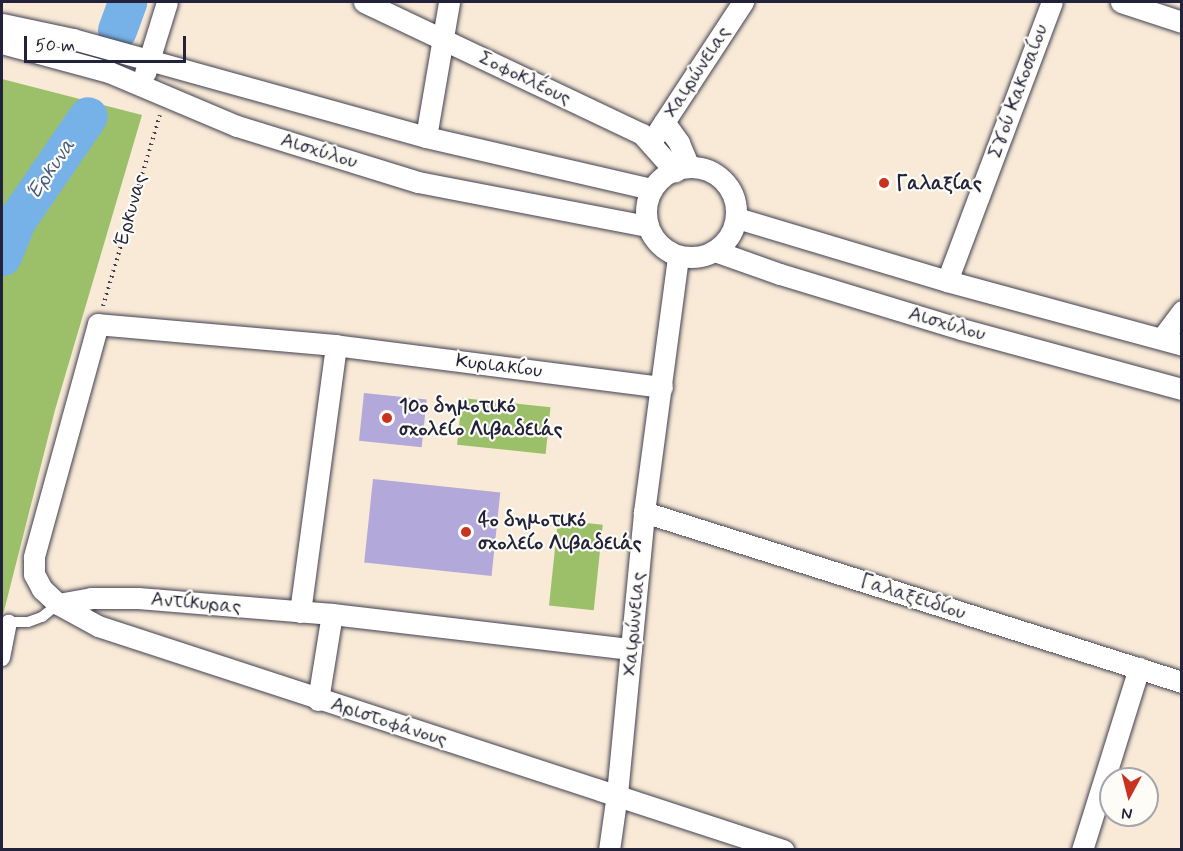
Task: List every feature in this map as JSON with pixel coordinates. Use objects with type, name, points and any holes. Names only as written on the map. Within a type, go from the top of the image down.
[{"type":"street","points":[[141,86],[167,2]]},
{"type":"street","name":"Σοφοκλέους","points":[[364,2],[642,134],[682,169]]},
{"type":"street","points":[[426,137],[449,2]]},
{"type":"street","name":"Χαιρώνειας","points":[[651,142],[743,2]]},
{"type":"street","name":"Σγού Κακοσαίου","points":[[947,281],[1052,2]]},
{"type":"street","points":[[1121,2],[1182,22]]},
{"type":"street","name":"Αισχύλου","points":[[2,24],[73,39],[426,137],[651,189]]},
{"type":"street","name":"Αισχύλου","points":[[2,43],[79,63],[237,126],[418,182],[647,226]]},
{"type":"street","points":[[664,122],[679,143],[682,169]]},
{"type":"street","points":[[682,169],[706,169],[724,180],[735,198],[736,218],[730,237],[716,251],[697,258],[678,256],[664,250],[654,239],[647,226],[645,207],[651,189],[666,174],[682,169]]},
{"type":"street","points":[[736,218],[947,281],[1172,342],[1182,311]]},
{"type":"street","name":"Αισχύλου","points":[[716,251],[780,274],[961,329],[1182,389]]},
{"type":"street","name":"Χαιρώνειας","points":[[609,849],[617,794],[644,512],[678,256]]},
{"type":"street","points":[[58,604],[42,589],[34,574],[34,557],[98,324]]},
{"type":"street","name":"Κυριακίου","points":[[98,324],[336,345],[662,387]]},
{"type":"street","points":[[300,612],[336,345]]},
{"type":"street","name":"Γαλαξειδίου","points":[[644,512],[1182,682]]},
{"type":"street","name":"Αντίκυρας","points":[[58,604],[91,598],[138,598],[332,614],[631,649]]},
{"type":"street","name":"Αριστοφάνους","points":[[58,604],[98,626],[318,700],[783,849]]},
{"type":"street","points":[[318,700],[332,614]]},
{"type":"street","points":[[2,658],[5,622]]},
{"type":"street","points":[[1082,849],[1139,668]]},
{"type":"lane","points":[[5,622],[28,622],[42,617],[58,604]]},
{"type":"path","name":"Έρκυνας","points":[[98,324],[165,97]]},
{"type":"green space","points":[[2,79],[142,115],[55,410],[2,619]]},
{"type":"green space","points":[[462,398],[551,407],[546,454],[457,445]]},
{"type":"green space","points":[[558,520],[603,525],[594,610],[549,606]]},
{"type":"building","points":[[364,393],[427,400],[422,447],[359,441]]},
{"type":"building","points":[[373,479],[500,492],[492,576],[364,563]]},
{"type":"waterway","name":"Έρκυνα","points":[[117,30],[127,2]]},
{"type":"waterway","name":"Έρκυνα","points":[[2,256],[16,221],[88,116]]},
{"type":"place","name":"Γαλαξίας","points":[[884,183]]},
{"type":"place","name":"10ο δημοτικό σχολείο Λιβαδειάς","points":[[387,418]]},
{"type":"place","name":"4ο δημοτικό σχολείο Λιβαδειάς","points":[[466,532]]}]
